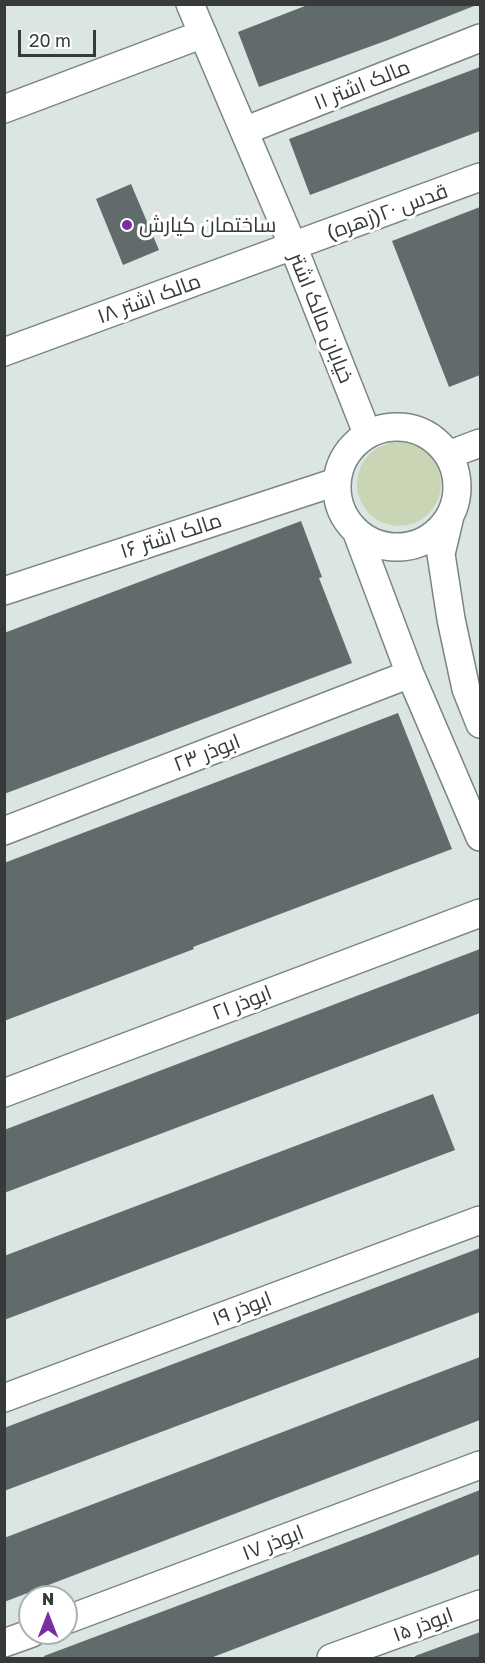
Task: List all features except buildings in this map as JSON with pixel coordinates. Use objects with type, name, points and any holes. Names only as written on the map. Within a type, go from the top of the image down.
[{"type":"street","name":"خیابان مالک اشتر","points":[[190,4],[368,433]]},
{"type":"street","points":[[4,109],[203,34]]},
{"type":"street","name":"مالک اشتر ۱۱","points":[[244,132],[480,38]]},
{"type":"street","name":"قدس ۲۰(زهره)","points":[[292,246],[480,177]]},
{"type":"street","name":"مالک اشتر ۱۸","points":[[4,352],[292,246]]},
{"type":"street","points":[[480,724],[466,690],[451,620],[441,554],[456,500],[458,485],[455,469],[448,454],[436,441],[421,431],[403,426],[385,427],[368,433],[352,446],[341,462],[336,482],[337,501],[345,519],[357,533],[410,674],[480,837]]},
{"type":"street","points":[[448,454],[480,443]]},
{"type":"street","name":"مالک اشتر ۱۶","points":[[5,589],[336,482]]},
{"type":"street","points":[[357,533],[373,542],[390,547],[408,546],[425,540],[439,530],[450,516]]},
{"type":"street","name":"ابوذر ۲۳","points":[[4,831],[410,674]]},
{"type":"street","name":"ابوذر ۲۱","points":[[4,1092],[480,913]]},
{"type":"street","name":"ابوذر ۱۹","points":[[4,1398],[480,1220]]},
{"type":"street","name":"ابوذر ۱۷","points":[[78,1616],[480,1465]]},
{"type":"street","name":"ابوذر ۱۵","points":[[331,1659],[480,1604]]},
{"type":"green space","points":[[399,442],[415,445],[429,454],[438,468],[441,484],[438,500],[429,514],[415,523],[399,526],[383,523],[369,514],[360,500],[357,484],[360,468],[369,454],[383,445]]},
{"type":"place","name":"ساختمان کیارش","points":[[127,225]]}]
